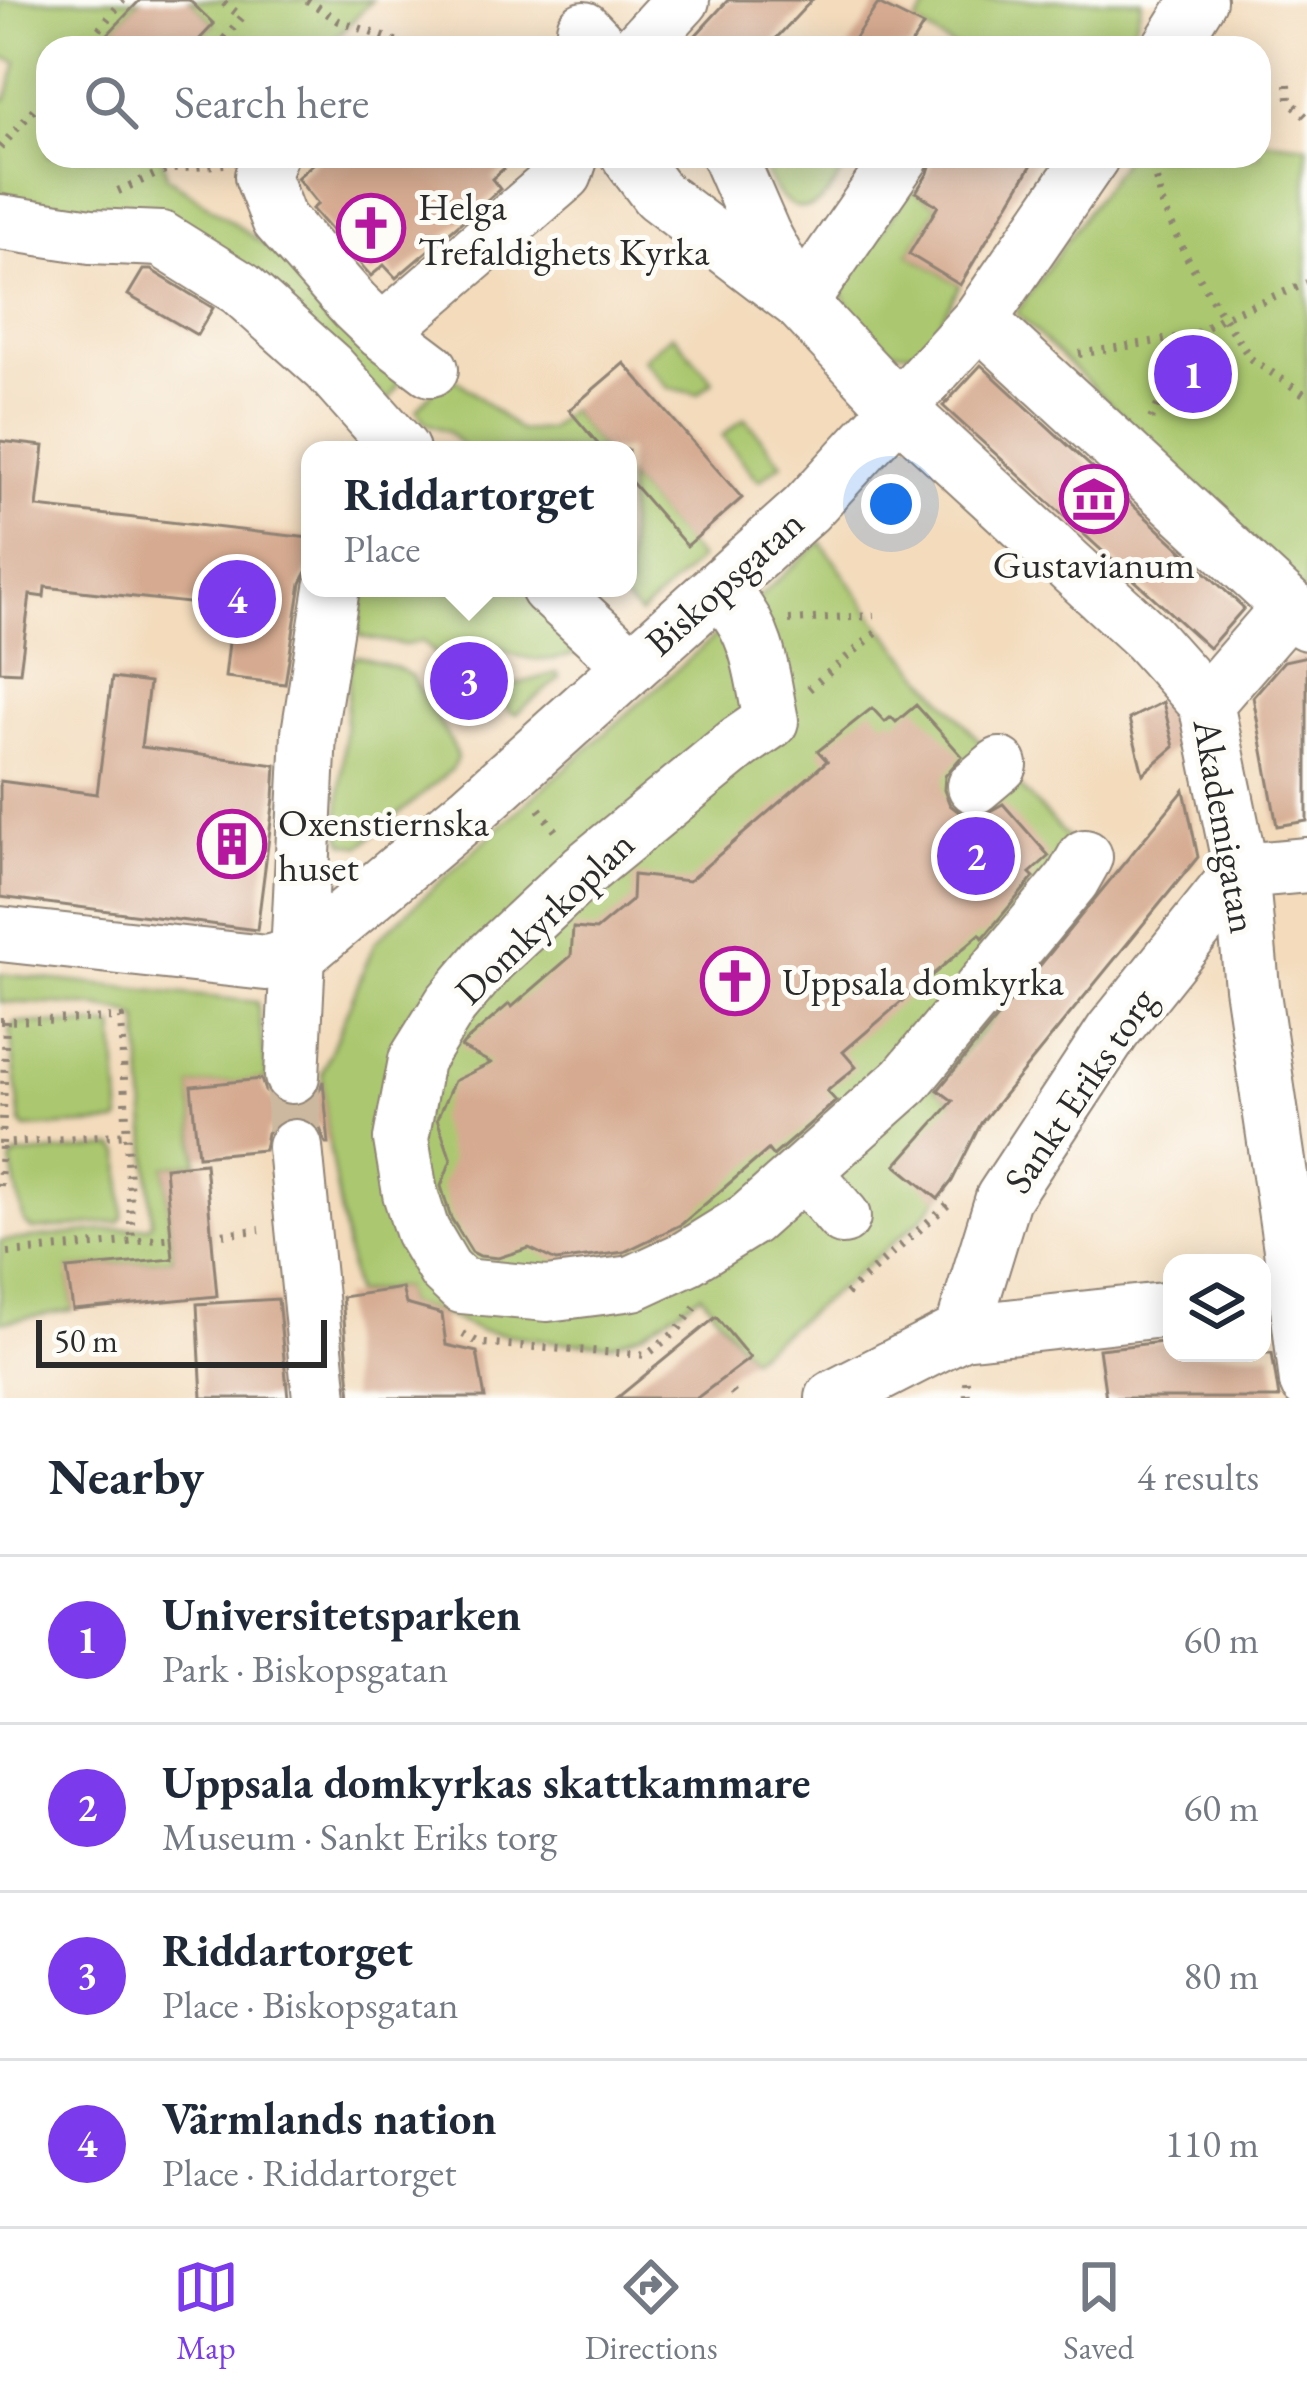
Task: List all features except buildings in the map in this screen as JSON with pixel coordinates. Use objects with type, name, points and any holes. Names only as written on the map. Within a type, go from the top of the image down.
[{"type":"street","points":[[1176,36],[1199,0]]},
{"type":"street","points":[[265,168],[262,176],[279,220],[382,332],[431,369]]},
{"type":"street","points":[[382,332],[567,168]]},
{"type":"street","points":[[638,168],[658,195],[800,303]]},
{"type":"street","points":[[734,168],[800,303]]},
{"type":"street","points":[[800,303],[894,168]]},
{"type":"street","name":"Biskopsgatan","points":[[298,955],[470,811],[806,509],[979,320],[1084,168]]},
{"type":"street","points":[[0,222],[91,236],[161,239],[241,289],[328,368],[357,428]]},
{"type":"street","name":"Akademigatan","points":[[800,303],[899,409],[1147,637],[1205,703],[1241,871],[1289,1299],[1307,1382]]},
{"type":"street","points":[[979,320],[1298,615],[1205,703]]},
{"type":"street","points":[[292,1076],[309,733],[331,597]]},
{"type":"street","points":[[558,597],[632,665]]},
{"type":"street","points":[[738,611],[757,644],[771,721]]},
{"type":"street","name":"Domkyrkoplan","points":[[771,721],[584,870],[490,958],[451,1004],[416,1060],[401,1139],[410,1193],[422,1231],[445,1270],[462,1286],[547,1294],[632,1282],[687,1258],[750,1219],[906,1080],[1072,880],[1085,856]]},
{"type":"street","points":[[1241,871],[1307,865]]},
{"type":"street","name":"Sankt Eriks torg","points":[[962,1332],[1003,1198],[1113,1031],[1241,871]]},
{"type":"street","points":[[0,934],[266,963],[298,955]]},
{"type":"street","points":[[296,1147],[320,1398]]},
{"type":"street","points":[[804,1172],[843,1217]]},
{"type":"street","points":[[833,1398],[962,1332],[1163,1310]]},
{"type":"path","points":[[94,36],[123,0]]},
{"type":"path","points":[[220,0],[242,16],[226,36]]},
{"type":"path","points":[[307,0],[339,21],[381,36]]},
{"type":"path","points":[[1288,84],[1289,100],[1307,118]]},
{"type":"path","points":[[0,148],[36,107]]},
{"type":"path","points":[[1154,168],[1161,201],[1184,254],[1222,317],[1251,359],[1307,397]]},
{"type":"path","points":[[116,192],[165,170]]},
{"type":"path","points":[[1031,365],[1194,334],[1222,317],[1307,283]]},
{"type":"path","points":[[1131,459],[1194,334]]},
{"type":"path","points":[[738,611],[874,616]]},
{"type":"path","points":[[771,721],[882,628]]},
{"type":"path","points":[[0,1186],[3,1021],[121,1018],[132,1241]]},
{"type":"path","points":[[2,1144],[127,1134]]},
{"type":"path","points":[[846,1294],[965,1190]]},
{"type":"path","points":[[8,1253],[171,1238]]},
{"type":"green space","points":[[0,0],[140,0],[107,36],[36,36],[36,168],[165,168],[167,177],[270,249],[412,364],[388,401],[251,288],[0,193],[0,98],[7,99],[17,62],[0,56]]},
{"type":"green space","points":[[189,0],[372,0],[338,36],[202,36],[214,24]]},
{"type":"green space","points":[[932,0],[1142,0],[1130,36],[936,36],[916,23]]},
{"type":"green space","points":[[1271,141],[1307,145],[1307,594],[1016,313],[1118,168],[1271,168]]},
{"type":"green space","points":[[764,168],[843,168],[824,198],[805,208],[794,206],[771,184]]},
{"type":"green space","points":[[911,189],[938,206],[909,254],[960,285],[929,338],[918,349],[906,352],[870,335],[841,290]]},
{"type":"green space","points":[[673,334],[713,381],[698,394],[668,388],[643,359]]},
{"type":"green space","points":[[452,376],[520,431],[549,429],[569,410],[595,441],[457,441],[447,431],[426,423],[417,410],[445,377]]},
{"type":"green space","points":[[745,418],[782,463],[759,481],[722,436]]},
{"type":"green space","points":[[637,488],[700,559],[640,615],[621,597],[637,597]]},
{"type":"green space","points":[[821,542],[882,628],[1085,857],[1086,908],[935,1087],[981,1123],[952,1181],[921,1219],[750,1358],[701,1294],[644,1332],[613,1344],[480,1331],[406,1304],[402,1288],[354,1293],[322,1073],[375,942]]},
{"type":"green space","points":[[363,597],[542,597],[584,650],[539,660],[495,646],[471,664],[456,668],[422,641],[405,645],[358,633]]},
{"type":"green space","points":[[358,656],[411,676],[457,758],[452,769],[361,846],[344,843],[338,826],[350,665]]},
{"type":"green space","points":[[557,673],[560,678],[516,714],[497,696],[499,689]]},
{"type":"green space","points":[[0,974],[257,1002],[268,1079],[192,1086],[197,1163],[165,1167],[173,1259],[68,1269],[73,1310],[0,1322],[0,1241],[152,1222],[139,1020],[94,1007],[0,1002]]},
{"type":"green space","points":[[15,1022],[114,1026],[121,1120],[25,1128],[10,1030]]},
{"type":"green space","points":[[115,1147],[121,1153],[123,1217],[119,1222],[33,1230],[24,1222],[11,1162],[17,1155]]},
{"type":"tunnel","points":[[292,1076],[295,1147]]},
{"type":"place","name":"Helga Trefaldighets Kyrka","points":[[371,228]]},
{"type":"place","name":"Universitetsparken","points":[[1193,374]]},
{"type":"place","name":"Gustavianum","points":[[1094,499]]},
{"type":"place","name":"Värmlands nation","points":[[237,599]]},
{"type":"place","name":"Riddartorget","points":[[469,681]]},
{"type":"place","name":"Oxenstiernska huset","points":[[232,844]]},
{"type":"place","name":"Uppsala domkyrkas skattkammare","points":[[976,856]]},
{"type":"place","name":"Uppsala domkyrka","points":[[735,981]]}]
